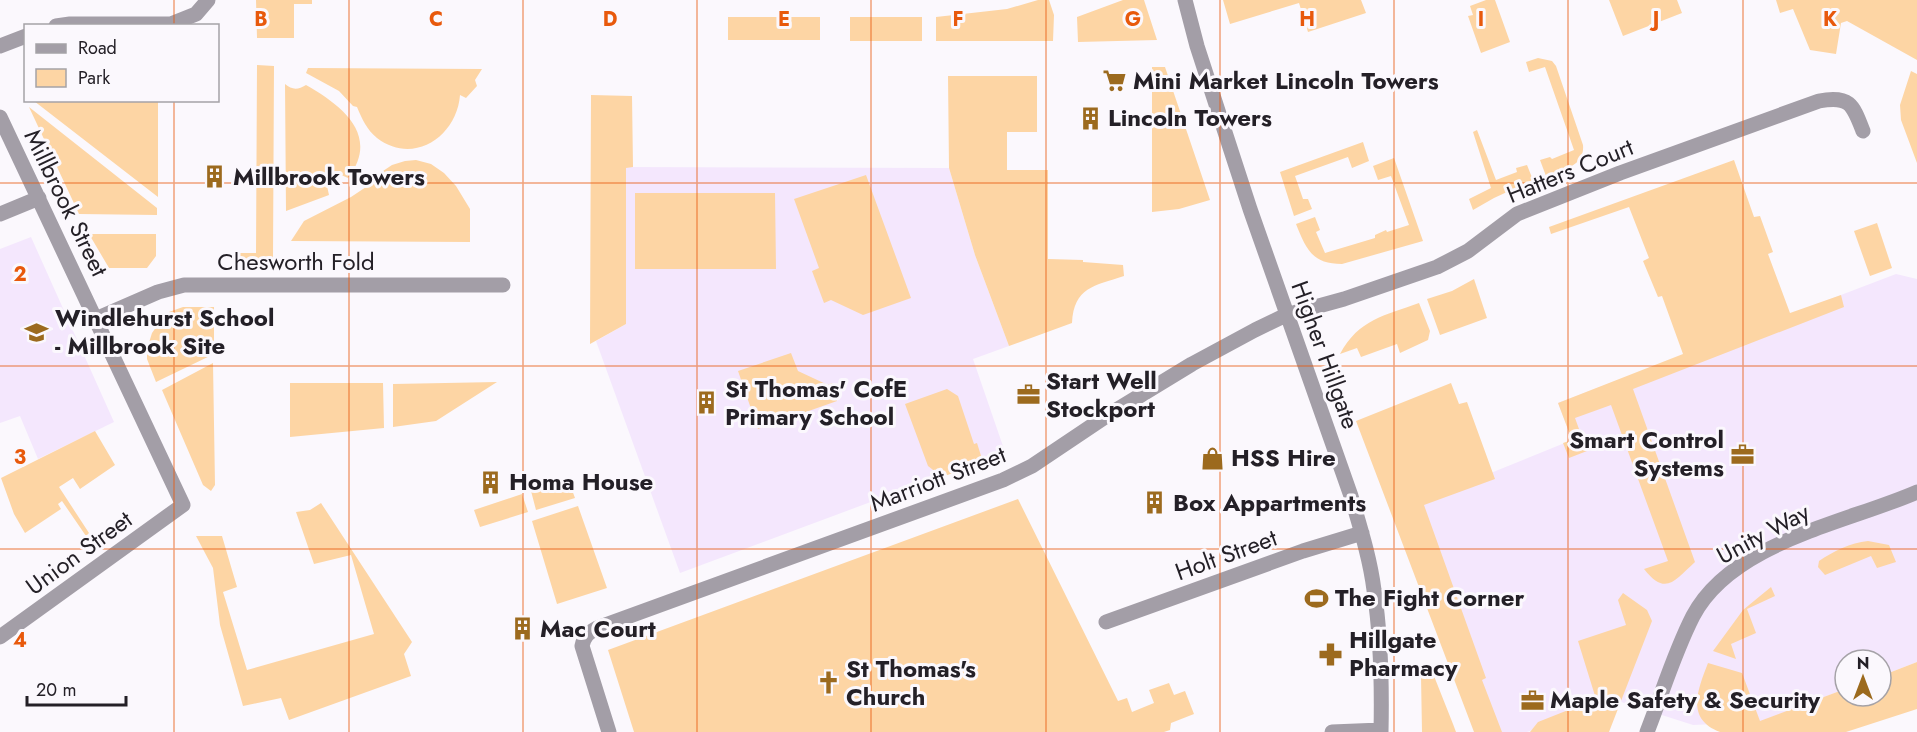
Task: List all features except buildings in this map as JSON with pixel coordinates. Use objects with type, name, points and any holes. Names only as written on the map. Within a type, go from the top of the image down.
[{"type":"street","points":[[70,24],[171,24],[196,14],[208,0]]},
{"type":"street","name":"Higher Hillgate","points":[[1185,0],[1197,46],[1286,315],[1362,533],[1374,590],[1382,687],[1381,731]]},
{"type":"street","points":[[0,46],[24,37]]},
{"type":"street","name":"Hatters Court","points":[[1286,315],[1344,299],[1437,267],[1468,251],[1517,214],[1620,173],[1819,101],[1840,98],[1850,104],[1863,131]]},
{"type":"street","name":"Millbrook Street","points":[[0,117],[183,505]]},
{"type":"street","points":[[0,214],[39,198]]},
{"type":"street","name":"Chesworth Fold","points":[[96,319],[158,292],[184,285],[503,285]]},
{"type":"street","name":"Marriott Street","points":[[609,732],[584,652],[584,639],[588,633],[1003,480],[1032,466],[1105,417],[1192,364],[1286,315]]},
{"type":"street","name":"Unity Way","points":[[1647,732],[1693,616],[1708,594],[1727,574],[1794,538],[1917,492]]},
{"type":"street","name":"Union Street","points":[[0,637],[183,505]]},
{"type":"street","name":"Holt Street","points":[[1106,622],[1303,551],[1362,533]]},
{"type":"street","points":[[1332,732],[1381,731]]},
{"type":"shaded area","points":[[626,167],[949,168],[975,255],[1009,346],[973,359],[1005,452],[680,573],[596,341],[626,324]]},
{"type":"shaded area","name":"Windlehurst School - Millbrook Site","points":[[31,237],[114,422],[38,459],[20,416],[0,423],[0,249]]},
{"type":"shaded area","points":[[1896,274],[1917,279],[1917,662],[1893,671],[1893,648],[1833,648],[1833,694],[1760,722],[1693,725],[1615,700],[1527,732],[1498,732],[1419,502],[1572,440],[1558,403]]},
{"type":"green space","points":[[256,0],[312,0],[312,4],[294,4],[294,38],[257,38]]},
{"type":"green space","points":[[1038,0],[1049,0],[1054,15],[1053,41],[936,41],[936,17],[1007,9]]},
{"type":"green space","points":[[1123,0],[1144,0],[1157,40],[1078,42],[1077,17]]},
{"type":"green space","points":[[1223,0],[1361,0],[1366,13],[1308,32],[1299,3],[1230,24]]},
{"type":"green space","points":[[1486,0],[1495,0],[1510,42],[1481,53],[1468,16],[1473,15],[1470,6]]},
{"type":"green space","points":[[1609,0],[1677,0],[1682,13],[1623,36]]},
{"type":"green space","points":[[1776,0],[1917,0],[1917,60],[1847,21],[1841,23],[1836,54],[1810,50],[1793,9],[1780,13]]},
{"type":"green space","points":[[728,17],[820,17],[820,40],[728,40]]},
{"type":"green space","points":[[850,17],[922,17],[922,41],[850,41]]},
{"type":"green space","points":[[1538,58],[1552,61],[1556,66],[1583,145],[1583,152],[1576,163],[1546,176],[1540,160],[1550,157],[1552,159],[1574,150],[1545,67],[1529,72],[1526,62]]},
{"type":"green space","points":[[257,65],[274,66],[273,259],[220,259],[220,253],[256,253]]},
{"type":"green space","points":[[1152,67],[1165,67],[1210,200],[1179,209],[1152,212]]},
{"type":"green space","points":[[308,68],[482,69],[475,80],[477,86],[466,98],[460,95],[451,123],[442,134],[419,148],[405,149],[391,146],[373,135],[357,107],[353,106],[339,91],[306,73]]},
{"type":"green space","points":[[1911,71],[1917,74],[1917,163],[1901,120],[1900,105]]},
{"type":"green space","points":[[948,76],[1037,76],[1037,132],[1007,132],[1007,170],[1048,170],[1048,259],[1123,265],[1124,276],[1095,286],[1081,295],[1072,323],[1009,346],[975,255],[949,168]]},
{"type":"green space","points":[[285,84],[295,89],[306,85],[332,102],[352,123],[358,135],[360,148],[357,162],[348,178],[339,174],[331,177],[327,186],[329,195],[286,211]]},
{"type":"green space","points":[[591,95],[632,96],[633,167],[626,168],[626,324],[590,344]]},
{"type":"green space","points":[[35,102],[158,102],[158,197]]},
{"type":"green space","points":[[29,107],[157,208],[157,215],[79,214]]},
{"type":"green space","points":[[1477,130],[1496,180],[1517,172],[1516,168],[1527,165],[1533,180],[1473,210],[1469,199],[1491,188],[1473,132]]},
{"type":"green space","points":[[1363,142],[1369,161],[1352,168],[1348,157],[1295,176],[1303,199],[1308,199],[1312,209],[1294,216],[1280,172]]},
{"type":"green space","points":[[1394,158],[1423,241],[1342,264],[1317,258],[1307,248],[1296,224],[1315,217],[1320,230],[1316,232],[1325,253],[1375,238],[1375,235],[1386,230],[1387,232],[1409,225],[1391,176],[1378,180],[1373,166]]},
{"type":"green space","points":[[416,160],[431,164],[444,173],[456,186],[470,209],[470,242],[291,241],[304,221],[351,197],[372,183],[380,173],[392,165]]},
{"type":"green space","points":[[1734,160],[1754,217],[1760,216],[1773,252],[1768,254],[1790,313],[1841,295],[1844,307],[1633,389],[1695,562],[1676,580],[1665,584],[1658,582],[1644,569],[1668,561],[1611,405],[1575,418],[1587,451],[1569,458],[1563,443],[1572,440],[1558,403],[1683,354],[1662,296],[1658,297],[1643,261],[1649,258],[1629,207],[1551,234],[1549,227]]},
{"type":"green space","points":[[866,175],[911,298],[863,315],[831,300],[824,303],[812,271],[819,268],[794,199]]},
{"type":"green space","points":[[635,193],[775,193],[776,269],[635,269]]},
{"type":"green space","points":[[1877,223],[1892,268],[1870,276],[1854,231]]},
{"type":"green space","points":[[89,234],[156,234],[156,256],[147,268],[109,268]]},
{"type":"green space","points":[[1474,279],[1487,318],[1440,335],[1427,299],[1452,291]]},
{"type":"green space","points":[[1419,303],[1430,331],[1428,340],[1400,353],[1397,344],[1361,357],[1357,348],[1340,354],[1347,342],[1364,326]]},
{"type":"green space","points":[[183,307],[214,307],[214,354],[156,382],[147,359],[147,349],[152,333],[166,313]]},
{"type":"green space","points":[[791,353],[798,371],[828,385],[832,383],[837,401],[758,429],[738,371]]},
{"type":"green space","points":[[213,363],[215,485],[211,491],[203,485],[162,390]]},
{"type":"green space","points":[[497,382],[436,421],[393,427],[393,384]]},
{"type":"green space","points":[[290,383],[383,383],[384,428],[290,437]]},
{"type":"green space","points":[[1451,383],[1459,404],[1467,402],[1495,479],[1424,505],[1486,678],[1482,680],[1502,732],[1474,732],[1356,421]]},
{"type":"green space","points":[[947,389],[958,396],[974,444],[977,443],[983,462],[942,477],[928,466],[905,404]]},
{"type":"green space","points":[[95,431],[115,465],[80,489],[73,478],[59,487],[89,533],[86,536],[62,501],[58,504],[61,509],[25,533],[14,514],[1,478]]},
{"type":"green space","points":[[568,479],[575,498],[536,510],[531,491]]},
{"type":"green space","points":[[522,494],[528,512],[480,527],[474,510]]},
{"type":"green space","points":[[1018,499],[1118,701],[1127,698],[1132,712],[1154,703],[1149,690],[1169,683],[1174,695],[1185,691],[1194,714],[1171,723],[1170,730],[1164,732],[634,732],[608,650]]},
{"type":"green space","points":[[321,503],[412,642],[404,654],[411,676],[289,720],[281,698],[243,706],[220,625],[213,568],[196,536],[222,536],[237,587],[223,592],[247,670],[374,634],[351,555],[314,564],[296,512],[310,510]]},
{"type":"green space","points":[[578,506],[607,588],[557,604],[532,521]]},
{"type":"green space","points":[[1868,541],[1889,545],[1896,562],[1877,568],[1871,556],[1825,575],[1818,567],[1819,561],[1836,551]]},
{"type":"green space","points":[[1771,587],[1775,596],[1747,609],[1756,633],[1731,644],[1736,659],[1713,651],[1743,610]]},
{"type":"green space","points":[[1623,593],[1647,610],[1652,621],[1609,732],[1530,732],[1538,722],[1596,699],[1578,641],[1626,625],[1618,600]]},
{"type":"green space","points":[[1917,662],[1917,709],[1846,732],[1720,732],[1709,726],[1698,711],[1698,693],[1708,663],[1742,673],[1760,721],[1833,694],[1833,708],[1893,708],[1893,671]]},
{"type":"green space","points":[[1432,671],[1456,732],[1422,732],[1421,676]]},
{"type":"place","name":"Mini Market Lincoln Towers","points":[[1115,81]]},
{"type":"place","name":"Lincoln Towers","points":[[1090,118]]},
{"type":"place","name":"Millbrook Towers","points":[[215,177]]},
{"type":"place","name":"Windlehurst School - Millbrook Site","points":[[37,332]]},
{"type":"place","name":"Start Well Stockport","points":[[1028,395]]},
{"type":"place","name":"St Thomas' CofE Primary School","points":[[707,403]]},
{"type":"place","name":"Smart Control Systems","points":[[1742,454]]},
{"type":"place","name":"HSS Hire","points":[[1213,458]]},
{"type":"place","name":"Homa House","points":[[491,482]]},
{"type":"place","name":"Box Appartments","points":[[1155,503]]},
{"type":"place","name":"The Fight Corner","points":[[1317,598]]},
{"type":"place","name":"Mac Court","points":[[522,629]]},
{"type":"place","name":"Hillgate Pharmacy","points":[[1331,654]]},
{"type":"place","name":"St Thomas's Church","points":[[828,683]]},
{"type":"place","name":"Maple Safety & Security","points":[[1532,700]]}]
